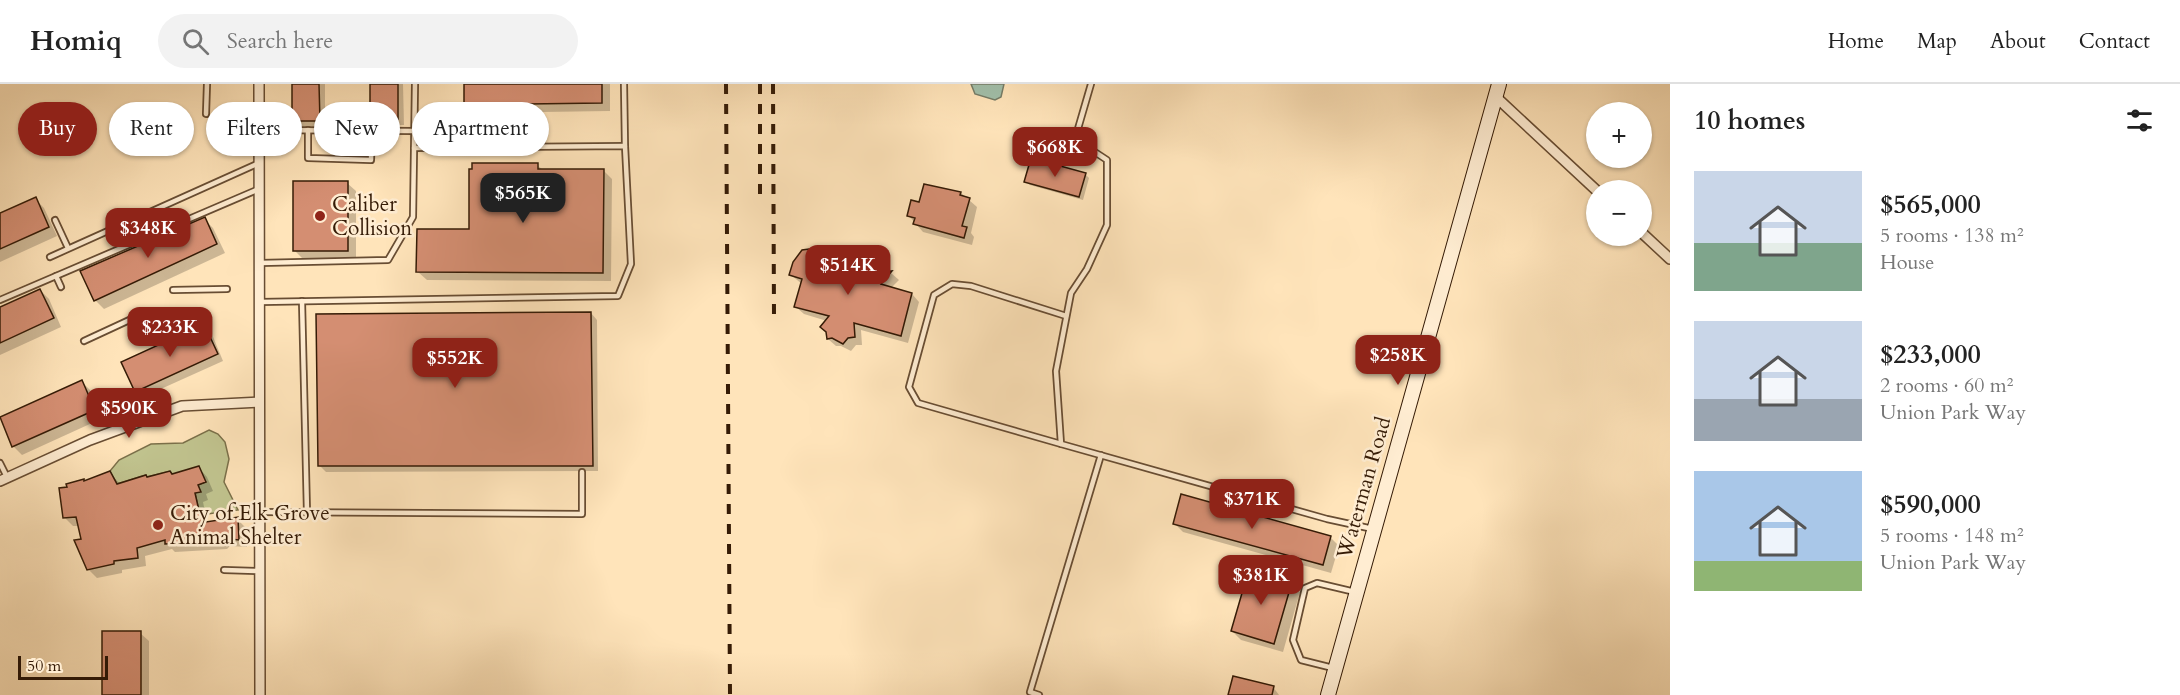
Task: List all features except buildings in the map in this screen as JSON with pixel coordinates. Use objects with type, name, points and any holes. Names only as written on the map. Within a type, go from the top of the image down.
[{"type":"main road","name":"Waterman Road","points":[[1328,695],[1498,90]]},
{"type":"street","points":[[259,84],[259,102]]},
{"type":"street","points":[[1498,90],[1586,180]]},
{"type":"street","points":[[259,156],[261,695]]},
{"type":"street","points":[[1652,243],[1670,260]]},
{"type":"street","points":[[4,479],[121,428],[182,406],[259,402]]},
{"type":"lane","points":[[206,102],[207,84]]},
{"type":"lane","points":[[415,84],[415,102]]},
{"type":"lane","points":[[260,302],[618,296],[631,264],[624,84]]},
{"type":"lane","points":[[1061,444],[1056,370],[1066,316],[1071,293],[1087,269],[1107,225],[1107,160],[1075,139],[1091,84]]},
{"type":"lane","points":[[302,130],[314,130]]},
{"type":"lane","points":[[308,130],[308,158],[371,160],[371,156]]},
{"type":"lane","points":[[549,146],[625,146]]},
{"type":"lane","points":[[260,263],[388,260],[413,217],[414,156]]},
{"type":"lane","points":[[50,257],[259,163]]},
{"type":"lane","points":[[0,300],[259,189]]},
{"type":"lane","points":[[56,220],[68,249]]},
{"type":"lane","points":[[56,276],[61,287]]},
{"type":"lane","points":[[1066,316],[970,286],[952,284],[933,295],[909,387],[918,403],[1328,519],[1375,529]]},
{"type":"lane","points":[[173,290],[227,289]]},
{"type":"lane","points":[[302,301],[307,512]]},
{"type":"lane","points":[[84,341],[138,316],[145,331]]},
{"type":"lane","points":[[113,409],[121,428]]},
{"type":"lane","points":[[1039,695],[1030,692],[1101,455]]},
{"type":"lane","points":[[0,462],[4,479]]},
{"type":"lane","points":[[260,512],[582,514],[582,472]]},
{"type":"lane","points":[[224,570],[260,571]]},
{"type":"lane","points":[[1335,669],[1301,660],[1293,640],[1305,588],[1317,583],[1357,592]]},
{"type":"green space","points":[[209,430],[218,434],[225,442],[229,459],[224,482],[238,510],[200,515],[195,493],[200,491],[198,485],[205,482],[172,474],[170,471],[147,477],[146,475],[117,484],[110,471],[119,460],[151,444],[183,443]]},
{"type":"shaded area","points":[[971,84],[1004,84],[1001,97],[995,100],[975,94]]},
{"type":"railway","points":[[726,84],[730,695]]},
{"type":"railway","points":[[760,84],[760,195]]},
{"type":"railway","points":[[773,84],[774,316]]},
{"type":"place","name":"Caliber Collision","points":[[320,216]]},
{"type":"place","name":"City of Elk Grove Animal Shelter","points":[[158,525]]}]
